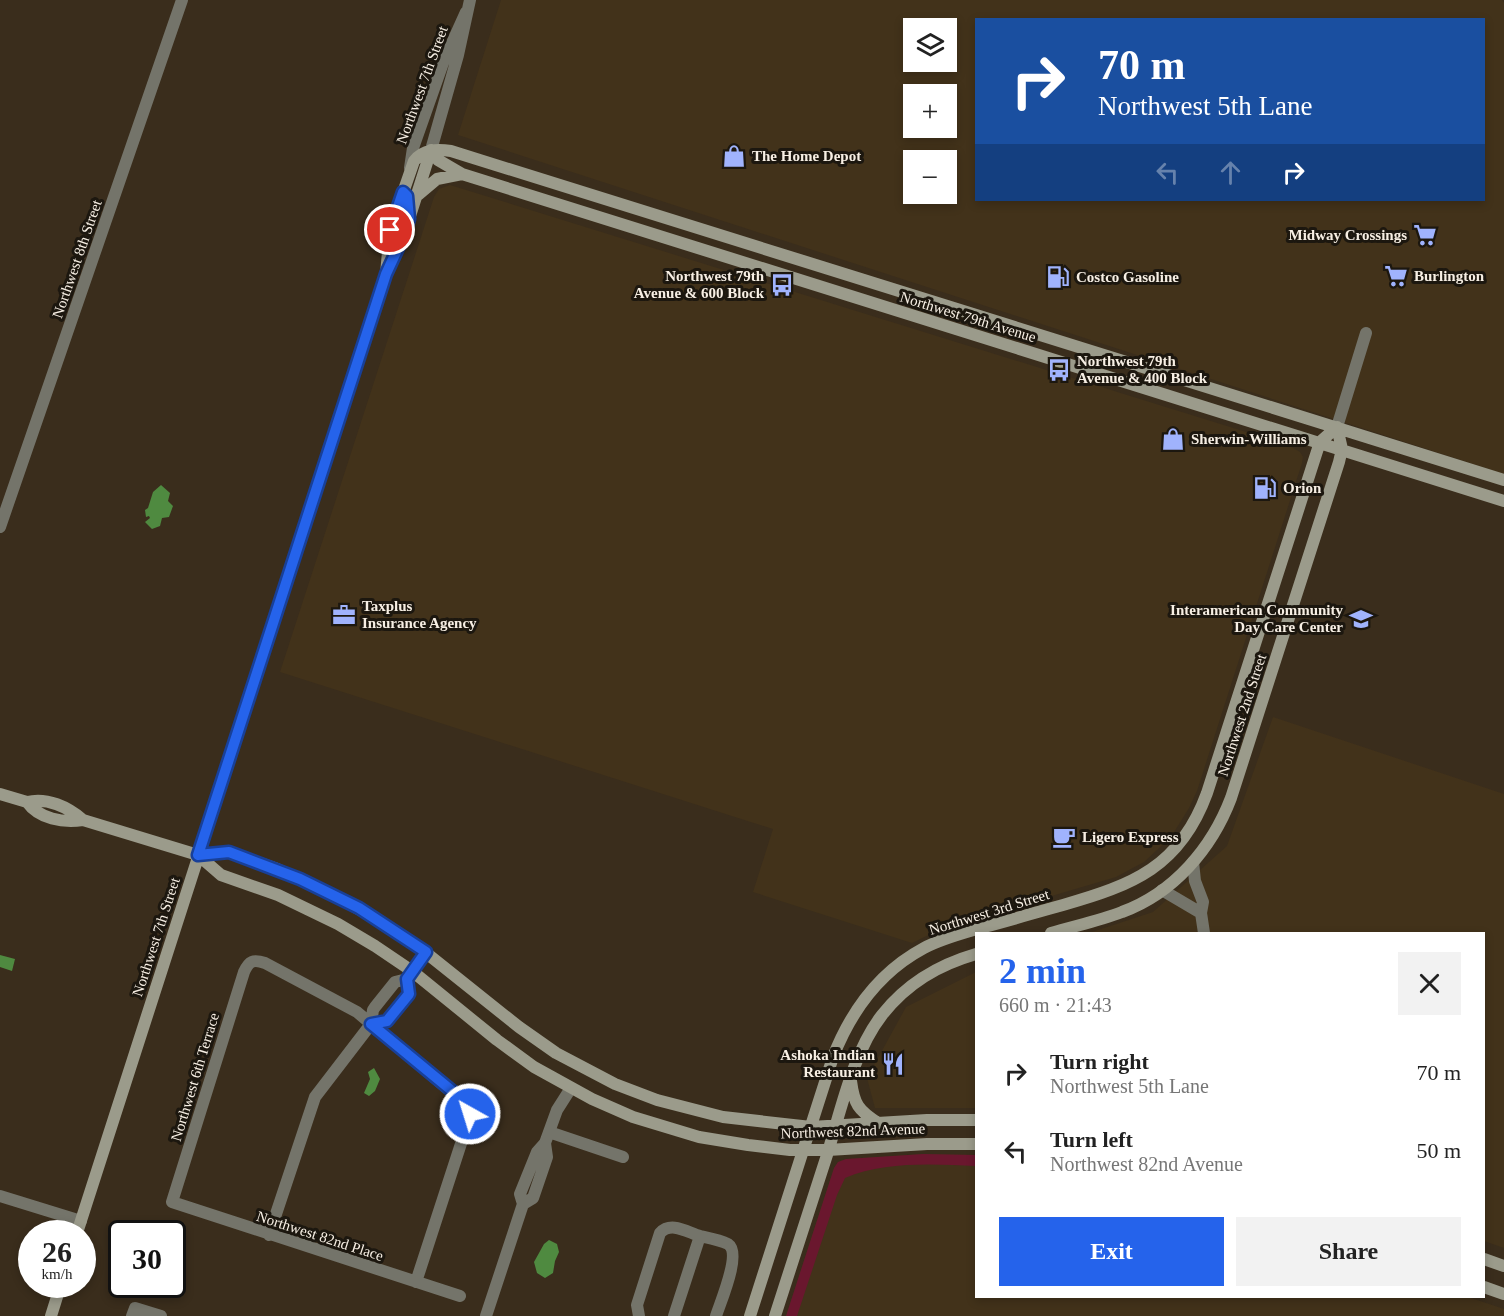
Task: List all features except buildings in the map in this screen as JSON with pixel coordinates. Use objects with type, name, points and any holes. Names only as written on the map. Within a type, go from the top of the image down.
[{"type":"street","name":"Northwest 8th Street","points":[[0,528],[182,0]]},
{"type":"street","name":"Northwest 7th Street","points":[[81,1220],[386,274],[404,235],[417,196],[458,55],[468,6]]},
{"type":"street","name":"Northwest 7th Street","points":[[386,274],[390,230],[410,168],[413,148],[443,63],[468,6]]},
{"type":"street","points":[[410,168],[418,156],[431,150]]},
{"type":"street","name":"Northwest 79th Avenue","points":[[431,150],[438,160],[462,174],[1504,501]]},
{"type":"street","name":"Northwest 79th Avenue","points":[[431,150],[445,150],[460,154],[1504,480]]},
{"type":"street","points":[[417,196],[436,180],[462,174]]},
{"type":"street","points":[[403,192],[407,196],[409,219]]},
{"type":"street","points":[[912,315],[921,297]]},
{"type":"street","points":[[1342,449],[1337,427],[1366,333]]},
{"type":"street","points":[[1320,442],[1337,427]]},
{"type":"street","name":"Northwest 2nd Street","points":[[1176,847],[1194,821],[1207,793],[1320,442]]},
{"type":"street","name":"Northwest 2nd Street","points":[[1162,890],[1193,862],[1217,829],[1231,798],[1342,449]]},
{"type":"street","name":"Northwest 82nd Avenue","points":[[0,794],[27,802],[38,799],[70,808],[83,820],[198,855],[229,852],[300,879],[359,908],[426,952],[537,1040],[615,1084],[657,1100],[700,1113],[745,1121],[811,1127],[927,1120],[975,1120]]},
{"type":"street","name":"Northwest 3rd Street","points":[[750,1316],[833,1057],[846,1026],[872,989],[897,966],[922,949],[951,937],[1125,885],[1150,870],[1176,847]]},
{"type":"street","name":"Northwest 82nd Avenue","points":[[198,855],[222,875],[278,895],[356,934],[514,1053],[571,1088],[633,1117],[699,1137],[756,1146],[803,1150],[975,1144]]},
{"type":"street","points":[[1193,862],[1195,881],[1203,902],[1201,913],[1204,932]]},
{"type":"street","points":[[1054,932],[1124,912],[1162,890],[1201,913]]},
{"type":"street","points":[[269,1235],[315,1097],[371,1024],[375,1007],[395,982],[410,975],[426,952]]},
{"type":"street","points":[[775,1316],[850,1080],[871,1031],[898,996],[916,981],[936,969],[975,954]]},
{"type":"street","name":"Northwest 6th Terrace","points":[[172,1202],[244,972],[250,962],[254,960],[265,963],[357,1012],[371,1024]]},
{"type":"street","points":[[371,1024],[387,1021],[409,994],[410,975]]},
{"type":"street","points":[[371,1024],[469,1107],[469,1119],[416,1282]]},
{"type":"street","points":[[850,1080],[855,1102],[867,1116],[878,1123]]},
{"type":"street","points":[[486,1316],[523,1204],[520,1194],[537,1152],[571,1088]]},
{"type":"street","points":[[547,1137],[623,1157]]},
{"type":"street","points":[[0,1196],[61,1220]]},
{"type":"street","name":"Northwest 82nd Place","points":[[172,1202],[460,1296]]},
{"type":"street","points":[[639,1316],[637,1305],[660,1233],[668,1227],[728,1244],[733,1252],[733,1263],[716,1316]]},
{"type":"street","points":[[674,1316],[700,1236]]},
{"type":"street","points":[[1485,1259],[1504,1266]]},
{"type":"street","points":[[1485,1287],[1504,1294]]},
{"type":"street","points":[[51,1316],[57,1298]]},
{"type":"street","points":[[132,1316],[135,1308],[161,1316]]},
{"type":"shaded area","points":[[501,0],[1502,0],[1504,3],[1504,474],[458,135]]},
{"type":"shaded area","points":[[450,185],[1288,445],[1300,452],[1303,457],[1302,463],[1197,791],[1171,837],[1144,862],[1116,877],[943,928],[912,943],[753,892],[773,829],[280,672],[434,197],[439,189]]},
{"type":"shaded area","points":[[161,485],[170,493],[168,501],[173,506],[169,517],[162,518],[160,526],[152,529],[145,522],[150,518],[146,517],[145,510],[148,508],[153,492]]},
{"type":"shaded area","points":[[1273,717],[1504,794],[1504,1248],[1485,1241],[1485,932],[1092,932],[1153,912],[1227,846]]},
{"type":"shaded area","points":[[0,955],[15,959],[12,971],[0,967]]},
{"type":"shaded area","points":[[975,972],[975,1108],[875,1108],[867,1078],[906,1007]]},
{"type":"shaded area","points":[[374,1068],[380,1079],[375,1091],[369,1096],[364,1093],[370,1079],[368,1072]]},
{"type":"shaded area","points":[[923,1154],[975,1155],[975,1298],[1471,1298],[1504,1309],[1504,1316],[786,1316],[834,1168],[838,1162],[846,1159]]},
{"type":"shaded area","points":[[923,1154],[975,1155],[975,1166],[926,1164],[893,1166],[845,1178],[837,1195],[797,1316],[786,1316],[834,1168],[838,1162],[846,1159]]},
{"type":"shaded area","points":[[549,1240],[557,1244],[559,1252],[553,1273],[545,1278],[537,1273],[534,1262],[544,1244]]},
{"type":"place","name":"The Home Depot","points":[[734,156]]},
{"type":"place","name":"Midway Crossings","points":[[1425,235]]},
{"type":"place","name":"Burlington","points":[[1396,276]]},
{"type":"place","name":"Costco Gasoline","points":[[1058,277]]},
{"type":"place","name":"Northwest 79th Avenue & 600 Block","points":[[782,285]]},
{"type":"place","name":"Northwest 79th Avenue & 400 Block","points":[[1059,370]]},
{"type":"place","name":"Sherwin-Williams","points":[[1173,439]]},
{"type":"place","name":"Orion","points":[[1265,488]]},
{"type":"place","name":"Taxplus Insurance Agency","points":[[344,615]]},
{"type":"place","name":"Interamerican Community Day Care Center","points":[[1361,619]]},
{"type":"place","name":"Ligero Express","points":[[1064,837]]},
{"type":"place","name":"Ashoka Indian Restaurant","points":[[893,1064]]},
{"type":"route","points":[[390,230],[403,192],[407,196],[409,219],[386,274],[198,855],[229,852],[277,869],[359,908],[426,952],[407,979],[409,994],[387,1021],[371,1024],[468,1104],[470,1114]]}]
